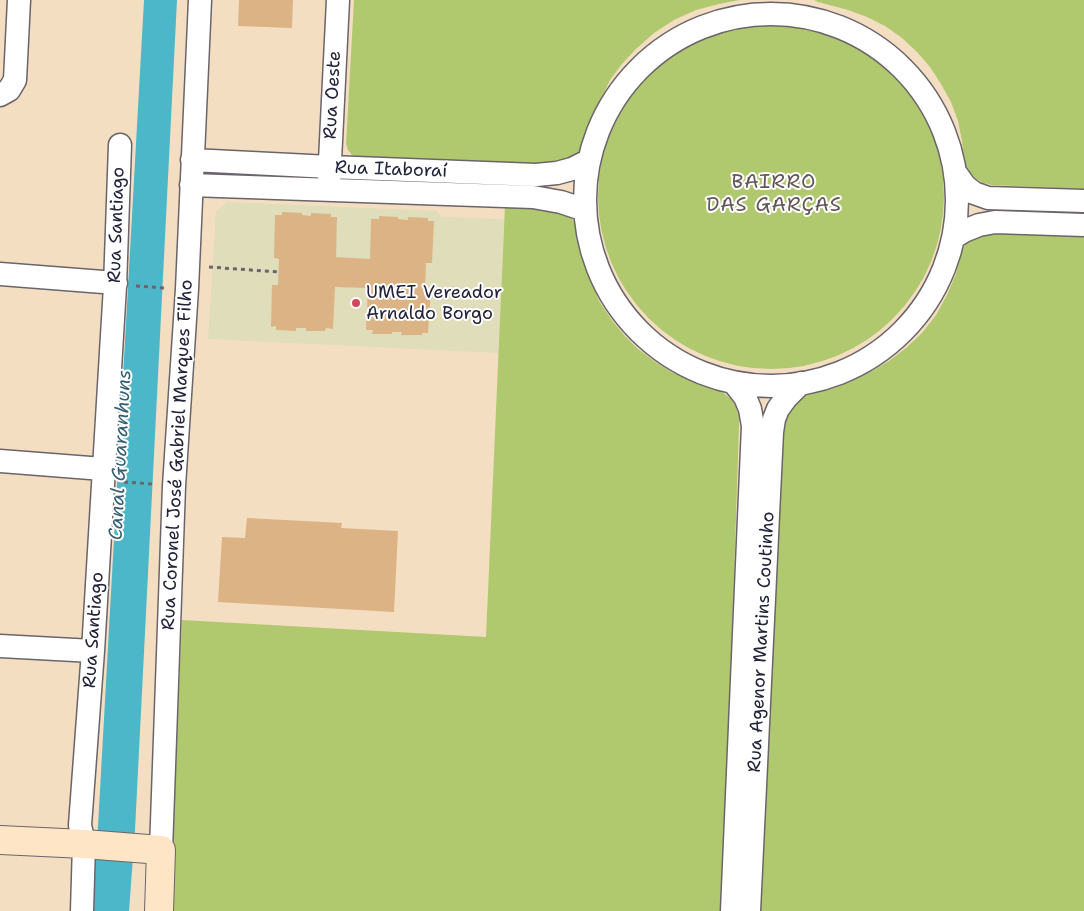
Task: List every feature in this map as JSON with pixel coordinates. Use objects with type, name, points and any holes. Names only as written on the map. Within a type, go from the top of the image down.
[{"type":"street","points":[[7,88],[19,0]]},
{"type":"street","name":"Rua Coronel José Gabriel Marques Filho","points":[[159,911],[154,850],[188,266],[200,0]]},
{"type":"street","name":"Rua Oeste","points":[[329,191],[338,0]]},
{"type":"street","points":[[758,8],[779,15],[799,9],[858,36],[882,51],[904,70],[922,92],[937,117],[948,144],[955,172],[957,194],[953,238],[944,268],[930,297],[911,322],[887,344],[861,362],[832,375],[801,383],[779,386],[756,386],[734,383],[708,376],[682,364],[659,350],[638,332],[621,311],[606,288],[595,263],[588,237],[585,185],[588,162],[597,134],[610,107],[627,83],[648,62],[671,44],[697,30],[758,8]]},
{"type":"street","name":"Rua Santiago","points":[[82,911],[90,845],[80,825],[93,651],[112,476],[125,284],[120,145]]},
{"type":"street","name":"Rua Itaboraí","points":[[192,160],[536,175],[557,173],[588,162]]},
{"type":"street","points":[[955,172],[965,186],[974,193],[988,198],[1084,201]]},
{"type":"street","name":"Rua Itaboraí","points":[[191,185],[534,197],[561,202],[585,210]]},
{"type":"street","points":[[953,238],[979,225],[996,222],[1084,225]]},
{"type":"street","points":[[0,274],[125,284]]},
{"type":"street","name":"Rua Agenor Martins Coutinho","points":[[732,911],[753,426],[746,397],[734,383]]},
{"type":"street","name":"Rua Agenor Martins Coutinho","points":[[749,911],[772,432],[778,409],[801,383]]},
{"type":"street","points":[[0,462],[112,476]]},
{"type":"street","points":[[0,646],[93,651]]},
{"type":"street","points":[[0,840],[154,850]]},
{"type":"path","points":[[188,266],[279,272]]},
{"type":"path","points":[[125,284],[164,288]]},
{"type":"path","points":[[112,476],[154,484]]},
{"type":"shaded area","name":"UMEI Vereador Arnaldo Borgo","points":[[227,202],[437,211],[441,217],[504,219],[499,353],[208,339],[216,211]]},
{"type":"green space","points":[[354,0],[740,0],[696,10],[674,20],[654,33],[636,49],[610,80],[593,117],[582,153],[562,166],[357,158],[352,155],[346,144]]},
{"type":"green space","points":[[814,0],[1084,0],[1084,189],[992,185],[983,183],[975,178],[966,168],[958,121],[951,102],[930,67],[917,52],[885,26],[848,10]]},
{"type":"green space","points":[[771,23],[805,27],[837,37],[867,53],[893,74],[914,100],[930,130],[940,162],[944,196],[940,230],[930,262],[914,292],[893,318],[867,339],[837,355],[805,365],[771,369],[737,365],[705,355],[675,339],[649,318],[628,292],[612,262],[602,230],[598,196],[602,162],[612,130],[628,100],[649,74],[675,53],[705,37],[737,27]]},
{"type":"green space","points":[[505,206],[555,208],[571,218],[579,232],[585,261],[599,301],[624,335],[638,349],[671,372],[717,389],[731,399],[736,407],[739,426],[723,911],[173,911],[170,897],[182,620],[486,637]]},
{"type":"green space","points":[[981,231],[1084,232],[1084,911],[755,911],[779,426],[804,391],[834,385],[872,371],[889,361],[922,333],[936,315],[947,295],[956,274],[961,252],[966,243]]},
{"type":"water","name":"Canal Guaranhuns","points":[[144,0],[177,0],[135,830],[129,911],[92,911],[98,826]]},
{"type":"building","points":[[239,0],[293,0],[292,28],[238,26]]},
{"type":"building","points":[[282,212],[302,213],[302,215],[311,216],[311,213],[331,214],[331,217],[337,217],[336,257],[370,259],[371,219],[379,219],[379,216],[398,217],[398,219],[408,220],[408,217],[428,218],[428,221],[434,221],[432,263],[426,263],[425,289],[431,289],[428,333],[422,333],[422,335],[401,335],[402,332],[372,334],[373,330],[366,330],[368,288],[335,287],[333,329],[326,328],[325,331],[306,331],[306,328],[296,328],[296,331],[276,330],[276,326],[271,327],[272,285],[278,285],[279,259],[274,258],[275,215],[282,215]]},
{"type":"building","points":[[247,518],[342,523],[341,528],[398,531],[394,612],[218,602],[222,537],[245,538]]},
{"type":"place","name":"UMEI Vereador Arnaldo Borgo","points":[[356,303]]},
{"type":"district","name":"BAIRRO DAS GARÇAS","points":[[774,194]]}]
